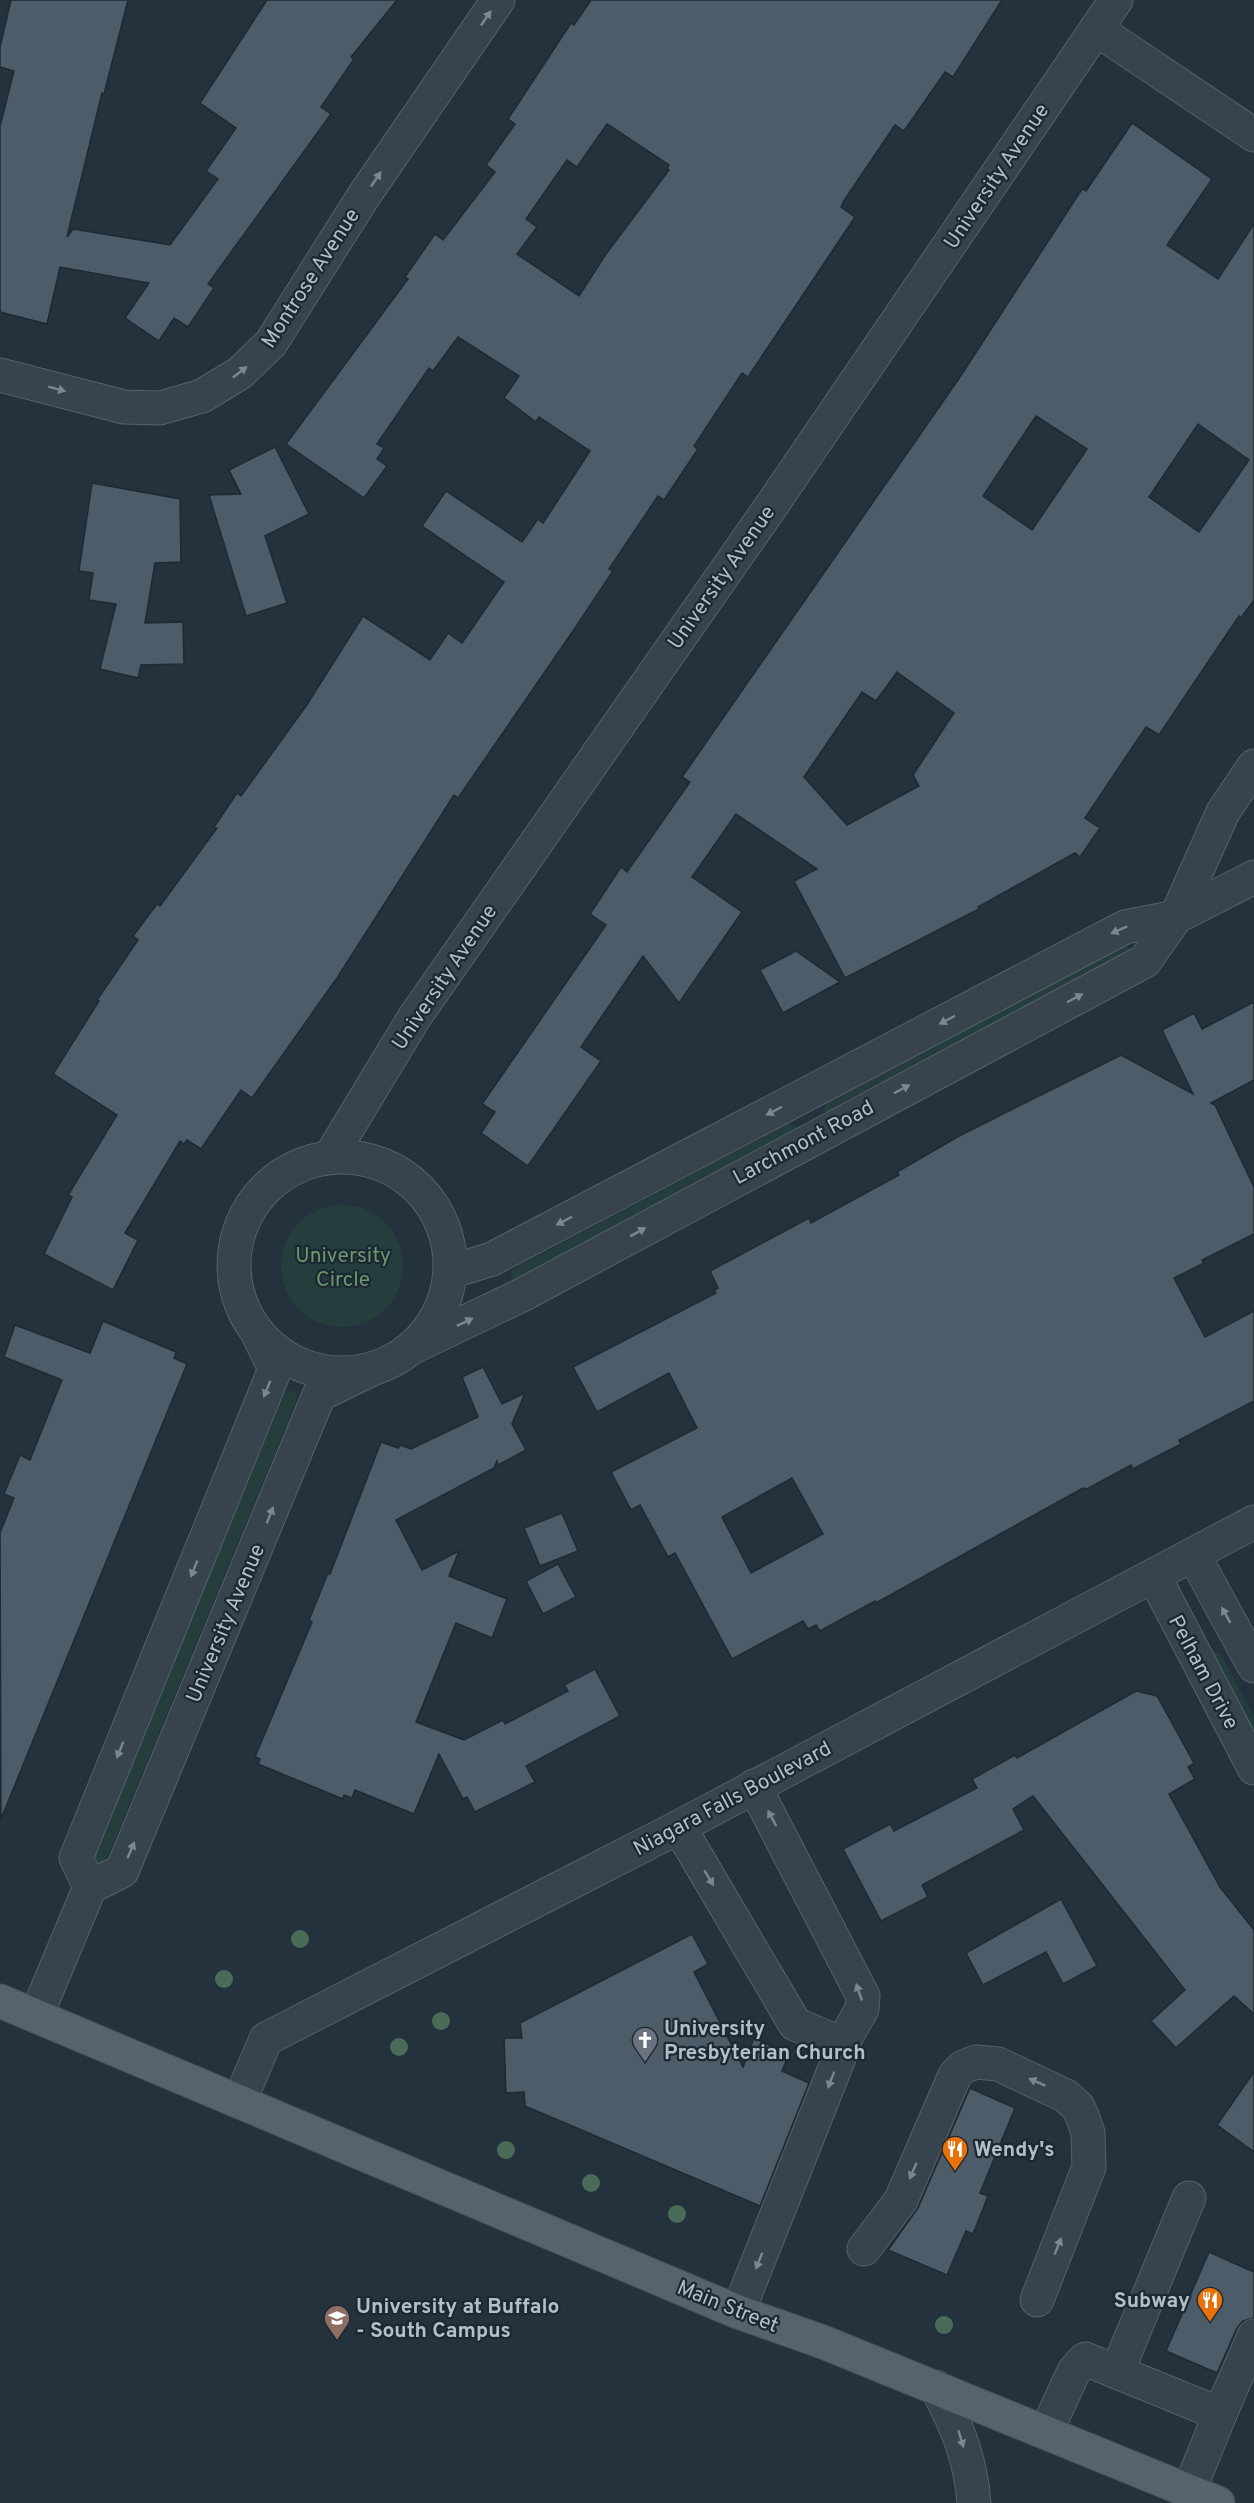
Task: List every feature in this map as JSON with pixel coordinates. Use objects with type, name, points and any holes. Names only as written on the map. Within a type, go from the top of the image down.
[{"type":"main road","name":"Main Street","points":[[0,2001],[240,2100],[738,2312],[823,2342],[1047,2432],[1186,2495]]},
{"type":"street","name":"Montrose Avenue","points":[[0,375],[124,407],[160,408],[202,396],[240,373],[271,343],[363,197],[498,0]]},
{"type":"street","name":"University Avenue","points":[[330,1156],[414,1018],[772,505],[1116,0]]},
{"type":"street","points":[[1096,29],[1254,135]]},
{"type":"street","points":[[1176,917],[1223,812],[1254,766]]},
{"type":"street","name":"Larchmont Road","points":[[450,1272],[492,1259],[1125,927],[1176,917],[1254,877]]},
{"type":"street","name":"Larchmont Road","points":[[413,1347],[522,1295],[825,1130],[1145,961],[1176,917]]},
{"type":"street","points":[[806,1094],[825,1130]]},
{"type":"street","points":[[36,2016],[90,1887],[76,1858],[275,1369],[245,1314],[236,1289],[233,1263],[236,1237],[246,1212],[261,1192],[281,1174],[304,1163],[330,1156],[367,1159],[396,1170],[419,1189],[437,1213],[448,1242],[450,1272],[444,1300],[432,1326],[413,1347],[393,1361],[372,1370],[348,1374],[323,1372],[299,1365],[277,1353],[259,1336]]},
{"type":"street","name":"University Avenue","points":[[90,1887],[122,1871],[320,1395],[372,1370]]},
{"type":"street","name":"Niagara Falls Boulevard","points":[[240,2100],[266,2039],[680,1827],[1254,1522]]},
{"type":"street","points":[[1193,1554],[1254,1666]]},
{"type":"street","name":"Pelham Drive","points":[[1154,1576],[1254,1768]]},
{"type":"street","points":[[738,2312],[839,2058],[842,2044],[862,2009],[863,1996],[754,1786]]},
{"type":"street","points":[[680,1827],[795,2024],[842,2044]]},
{"type":"street","points":[[864,2249],[901,2200],[955,2075],[963,2067],[976,2062],[998,2064],[1066,2097],[1078,2108],[1088,2133],[1089,2167],[1086,2178],[1037,2300]]},
{"type":"street","points":[[1117,2372],[1189,2198]]},
{"type":"street","points":[[1186,2495],[1254,2336]]},
{"type":"street","points":[[1047,2432],[1074,2371],[1085,2359],[1220,2414]]},
{"type":"street","points":[[936,2387],[957,2426],[972,2482],[974,2503]]},
{"type":"green space","points":[[1126,944],[1130,952],[827,1114],[824,1111],[826,1103]]},
{"type":"green space","points":[[788,1123],[796,1126],[796,1131],[514,1281],[511,1278],[512,1270]]},
{"type":"green space","name":"University Circle","points":[[342,1205],[365,1210],[376,1215],[385,1223],[393,1232],[398,1243],[403,1266],[398,1289],[393,1300],[385,1309],[376,1317],[365,1322],[342,1327],[319,1322],[308,1317],[299,1309],[291,1300],[286,1289],[281,1266],[286,1243],[291,1232],[299,1223],[308,1215],[319,1210]]},
{"type":"green space","points":[[292,1390],[297,1394],[296,1402],[106,1861],[96,1866],[92,1856],[281,1396],[286,1391]]},
{"type":"green space","points":[[1211,1650],[1221,1654],[1254,1717],[1254,1746],[1208,1655]]},
{"type":"building","points":[[11,0],[128,0],[104,94],[102,93],[67,237],[73,229],[170,245],[218,179],[206,171],[236,128],[200,103],[267,0],[397,0],[351,57],[354,59],[321,107],[331,114],[208,284],[214,288],[188,327],[174,318],[159,341],[125,318],[149,283],[60,267],[47,324],[0,312],[0,126],[14,71],[0,67],[0,47]]},
{"type":"building","points":[[591,0],[1002,0],[953,77],[945,72],[904,131],[895,125],[843,202],[841,207],[855,217],[748,377],[742,373],[694,446],[698,449],[664,500],[658,496],[609,569],[613,571],[573,631],[458,798],[454,795],[337,978],[252,1098],[241,1090],[201,1149],[187,1140],[184,1144],[180,1141],[125,1233],[138,1240],[113,1290],[44,1254],[72,1197],[68,1195],[117,1115],[53,1074],[99,1001],[97,1000],[138,940],[133,936],[157,904],[160,906],[217,828],[214,827],[237,793],[241,796],[306,706],[363,616],[430,660],[448,633],[462,643],[504,582],[422,526],[446,491],[522,542],[538,519],[543,523],[590,451],[539,417],[536,422],[504,398],[519,376],[458,337],[433,371],[429,368],[377,444],[384,448],[377,459],[387,466],[364,498],[286,444],[408,279],[405,277],[435,234],[443,240],[495,172],[486,165],[515,124],[508,119],[571,23],[574,25]],"holes":[[[607,124],[669,165],[667,169],[669,170],[606,254],[579,296],[517,254],[537,227],[526,219],[567,160],[577,167]]]},
{"type":"building","points":[[1132,123],[1212,179],[1167,245],[1218,279],[1254,224],[1254,600],[1241,618],[1239,616],[1159,735],[1146,727],[1085,818],[1100,828],[1080,857],[1075,853],[978,907],[979,909],[845,978],[794,881],[817,869],[736,814],[692,877],[742,912],[679,1003],[643,956],[581,1047],[601,1061],[528,1166],[481,1133],[495,1112],[482,1104],[606,925],[590,914],[621,867],[627,872],[690,782],[682,777],[960,377],[1082,189],[1086,191]],"holes":[[[1036,416],[1087,449],[1032,530],[983,496]],[[1198,424],[1249,460],[1199,532],[1149,497]],[[897,672],[954,713],[913,775],[919,786],[847,825],[804,777],[862,692],[876,701]]]},
{"type":"building","points":[[275,447],[309,514],[265,536],[287,603],[246,616],[209,495],[241,494],[229,470]]},
{"type":"building","points":[[92,483],[180,499],[181,562],[155,563],[145,623],[183,622],[184,664],[141,665],[138,678],[100,669],[116,604],[89,600],[93,573],[79,571]]},
{"type":"building","points":[[796,951],[840,982],[783,1013],[760,970]]},
{"type":"building","points":[[1254,1002],[1254,1080],[1211,1103],[1215,1105],[1254,1187],[1254,1234],[1202,1260],[1204,1263],[1174,1278],[1205,1337],[1254,1311],[1254,1401],[1179,1440],[1181,1444],[1133,1469],[1131,1465],[1087,1489],[1083,1488],[876,1603],[875,1601],[820,1631],[816,1625],[808,1629],[803,1621],[732,1659],[675,1553],[668,1557],[640,1505],[631,1510],[611,1472],[697,1428],[669,1373],[597,1412],[573,1367],[716,1293],[714,1290],[718,1288],[710,1271],[809,1218],[811,1223],[899,1175],[897,1172],[959,1136],[1121,1055],[1193,1094],[1162,1030],[1194,1013],[1202,1029]],"holes":[[[792,1478],[823,1534],[751,1573],[722,1517]]]},
{"type":"building","points":[[103,1321],[176,1352],[174,1358],[187,1364],[1,1819],[0,1533],[14,1498],[4,1494],[20,1455],[30,1460],[62,1380],[4,1357],[15,1325],[90,1353]]},
{"type":"building","points":[[483,1367],[502,1404],[525,1393],[512,1424],[526,1450],[498,1465],[497,1461],[494,1468],[396,1520],[422,1570],[459,1551],[449,1576],[507,1599],[492,1638],[456,1623],[416,1722],[464,1740],[503,1720],[505,1724],[568,1691],[564,1685],[595,1669],[620,1716],[526,1766],[535,1782],[475,1812],[467,1797],[463,1799],[439,1754],[414,1814],[355,1790],[352,1798],[344,1795],[343,1799],[258,1764],[260,1759],[255,1757],[312,1622],[309,1620],[328,1573],[330,1574],[381,1442],[398,1448],[400,1445],[411,1449],[478,1417],[462,1377]]},
{"type":"building","points":[[562,1513],[578,1551],[540,1566],[524,1528]]},
{"type":"building","points":[[558,1564],[576,1597],[543,1614],[526,1581]]},
{"type":"building","points":[[1136,1691],[1157,1696],[1194,1763],[1188,1767],[1195,1779],[1169,1794],[1220,1887],[1254,1930],[1254,2014],[1234,1996],[1176,2048],[1151,2021],[1185,1990],[1033,1796],[1013,1809],[1024,1830],[922,1885],[928,1897],[881,1921],[843,1849],[890,1824],[894,1831],[977,1788],[972,1779],[1015,1755],[1017,1758]]},
{"type":"building","points":[[1061,1899],[1097,1966],[1063,1984],[1046,1952],[983,1985],[966,1953]]},
{"type":"building","name":"University Presbyterian Church","points":[[692,1934],[708,1964],[694,1972],[743,2067],[754,2038],[789,2054],[782,2071],[809,2083],[760,2206],[525,2106],[524,2092],[506,2093],[504,2038],[522,2038],[520,2023]]},
{"type":"building","points":[[1254,2072],[1254,2152],[1217,2125]]},
{"type":"building","name":"Wendy's","points":[[970,2088],[1015,2108],[980,2193],[988,2196],[973,2234],[966,2231],[947,2275],[888,2250],[918,2208]]},
{"type":"building","name":"Subway","points":[[1209,2252],[1254,2272],[1254,2318],[1243,2321],[1237,2328],[1217,2373],[1166,2351]]},
{"type":"place","name":"University Presbyterian Church","points":[[645,2063]]},
{"type":"place","name":"Wendy's","points":[[955,2172]]},
{"type":"place","name":"Subway","points":[[1210,2323]]},
{"type":"place","name":"University at Buffalo - South Campus","points":[[337,2341]]}]
